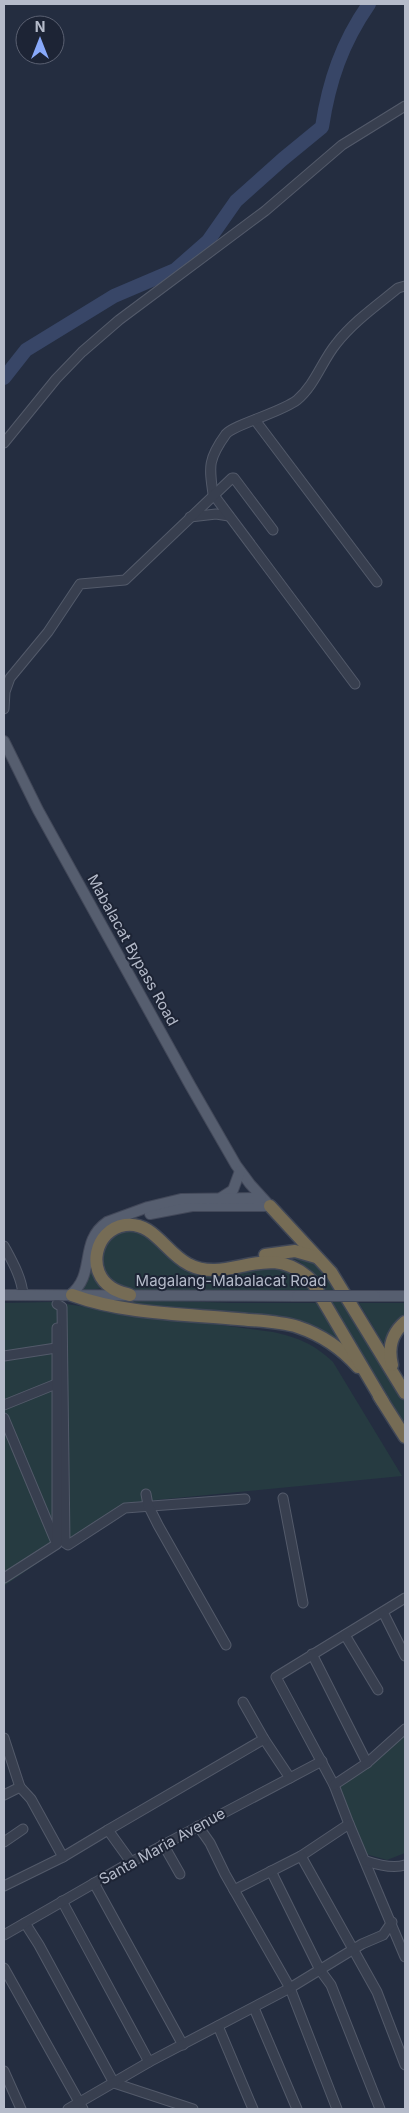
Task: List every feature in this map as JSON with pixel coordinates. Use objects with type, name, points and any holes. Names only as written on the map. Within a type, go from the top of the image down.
[{"type":"highway","points":[[265,1202],[331,1272],[405,1393]]},
{"type":"highway","points":[[120,1217],[135,1217],[150,1222],[187,1254],[200,1260],[218,1262],[295,1251],[308,1253],[320,1259]]},
{"type":"highway","points":[[130,1295],[112,1288],[104,1281],[95,1261],[98,1249],[105,1236],[110,1231],[125,1225],[139,1226],[146,1229],[178,1257],[195,1267],[229,1268],[273,1261],[289,1264],[310,1280],[405,1437]]},
{"type":"highway","points":[[71,1295],[96,1304],[279,1323],[300,1328],[325,1339],[346,1355],[357,1366],[383,1402]]},
{"type":"highway","points":[[394,1375],[390,1357],[390,1346],[396,1330],[405,1322]]},
{"type":"main road","name":"Mabalacat Bypass Road","points":[[4,741],[38,810],[190,1084],[240,1171],[265,1202]]},
{"type":"main road","points":[[221,1197],[233,1190],[240,1171]]},
{"type":"main road","points":[[71,1295],[77,1290],[83,1280],[89,1250],[96,1232],[107,1222],[173,1200],[221,1197],[265,1202]]},
{"type":"main road","points":[[150,1214],[192,1206],[265,1202]]},
{"type":"main road","name":"Magalang-Mabalacat Road","points":[[4,1295],[23,1295],[57,1300],[71,1295],[405,1296]]},
{"type":"street","points":[[4,443],[56,379],[82,352],[119,320],[257,217],[342,146],[405,106]]},
{"type":"street","points":[[355,684],[213,494],[210,464],[228,432],[280,410],[297,400],[308,389],[335,345],[356,322],[398,288],[405,286]]},
{"type":"street","points":[[255,420],[376,582]]},
{"type":"street","points":[[4,709],[10,678],[48,632],[80,584],[125,580],[213,494],[234,478],[273,530]]},
{"type":"street","points":[[190,517],[216,514],[229,516]]},
{"type":"street","points":[[4,1246],[20,1279],[23,1295]]},
{"type":"street","points":[[57,1300],[57,1544]]},
{"type":"street","points":[[57,1300],[62,1307],[64,1543],[68,1545],[125,1508],[246,1499]]},
{"type":"street","points":[[4,1356],[56,1348]]},
{"type":"street","points":[[4,1405],[56,1384]]},
{"type":"street","points":[[4,1418],[57,1544]]},
{"type":"street","points":[[146,1494],[148,1505],[158,1525],[226,1645]]},
{"type":"street","points":[[283,1498],[303,1603]]},
{"type":"street","points":[[4,1578],[57,1544]]},
{"type":"street","points":[[405,1598],[276,1677],[334,1784],[405,1957]]},
{"type":"street","points":[[383,1612],[405,1656]]},
{"type":"street","points":[[345,1636],[378,1690]]},
{"type":"street","points":[[312,1654],[367,1763]]},
{"type":"street","points":[[243,1702],[264,1739],[290,1778]]},
{"type":"street","points":[[334,1784],[367,1763],[405,1729]]},
{"type":"street","points":[[4,1738],[20,1787],[30,1799],[63,1857]]},
{"type":"street","points":[[4,1886],[63,1857],[264,1739]]},
{"type":"street","name":"Santa Maria Avenue","points":[[4,1934],[163,1844],[322,1761]]},
{"type":"street","points":[[4,1795],[20,1787]]},
{"type":"street","points":[[234,1890],[301,1856],[349,1824]]},
{"type":"street","points":[[198,1826],[215,1852],[234,1890],[290,1988],[337,2109]]},
{"type":"street","points":[[4,1842],[23,1829]]},
{"type":"street","points":[[108,1830],[130,1862]]},
{"type":"street","points":[[163,1844],[180,1874]]},
{"type":"street","points":[[301,1856],[378,1992],[405,2064]]},
{"type":"street","points":[[366,1861],[395,1867],[405,1865]]},
{"type":"street","points":[[271,1871],[320,1970],[331,1986],[380,2109]]},
{"type":"street","points":[[94,1883],[183,2045]]},
{"type":"street","points":[[62,1901],[149,2062]]},
{"type":"street","points":[[68,2109],[82,2106],[114,2083],[149,2062],[254,2008],[362,1944],[383,1935],[392,1922]]},
{"type":"street","points":[[25,1923],[114,2083],[193,2109]]},
{"type":"street","points":[[383,1935],[398,1940]]},
{"type":"street","points":[[4,1968],[82,2106]]},
{"type":"street","points":[[254,2008],[297,2109]]},
{"type":"street","points":[[218,2026],[253,2109]]},
{"type":"street","points":[[4,2071],[21,2109]]},
{"type":"green space","points":[[123,1220],[135,1220],[145,1224],[162,1235],[184,1256],[203,1264],[230,1264],[266,1257],[266,1260],[224,1267],[198,1265],[181,1256],[152,1229],[144,1225],[126,1223],[111,1228],[98,1240],[95,1247],[93,1256],[94,1268],[104,1288],[80,1291],[85,1281],[97,1240],[102,1232],[111,1225]]},
{"type":"green space","points":[[128,1229],[143,1232],[185,1267],[271,1265],[301,1276],[313,1292],[128,1290],[107,1278],[99,1259],[108,1239]]},
{"type":"green space","points":[[287,1253],[318,1263],[333,1283],[405,1402],[405,1429],[304,1265],[290,1257]]},
{"type":"green space","points":[[151,1300],[232,1303],[319,1303],[352,1357],[324,1336],[103,1301]]},
{"type":"green space","points":[[51,1302],[273,1332],[305,1342],[319,1350],[333,1362],[402,1476],[125,1503],[4,1586],[4,1303]]},
{"type":"green space","points":[[359,1303],[405,1303],[405,1318],[383,1343]]},
{"type":"green space","points":[[405,1735],[405,1853],[387,1860],[362,1853],[338,1789]]},
{"type":"waterway","points":[[4,378],[26,350],[114,296],[175,270],[208,241],[236,201],[322,127],[328,94],[338,63],[351,33],[369,4]]}]
